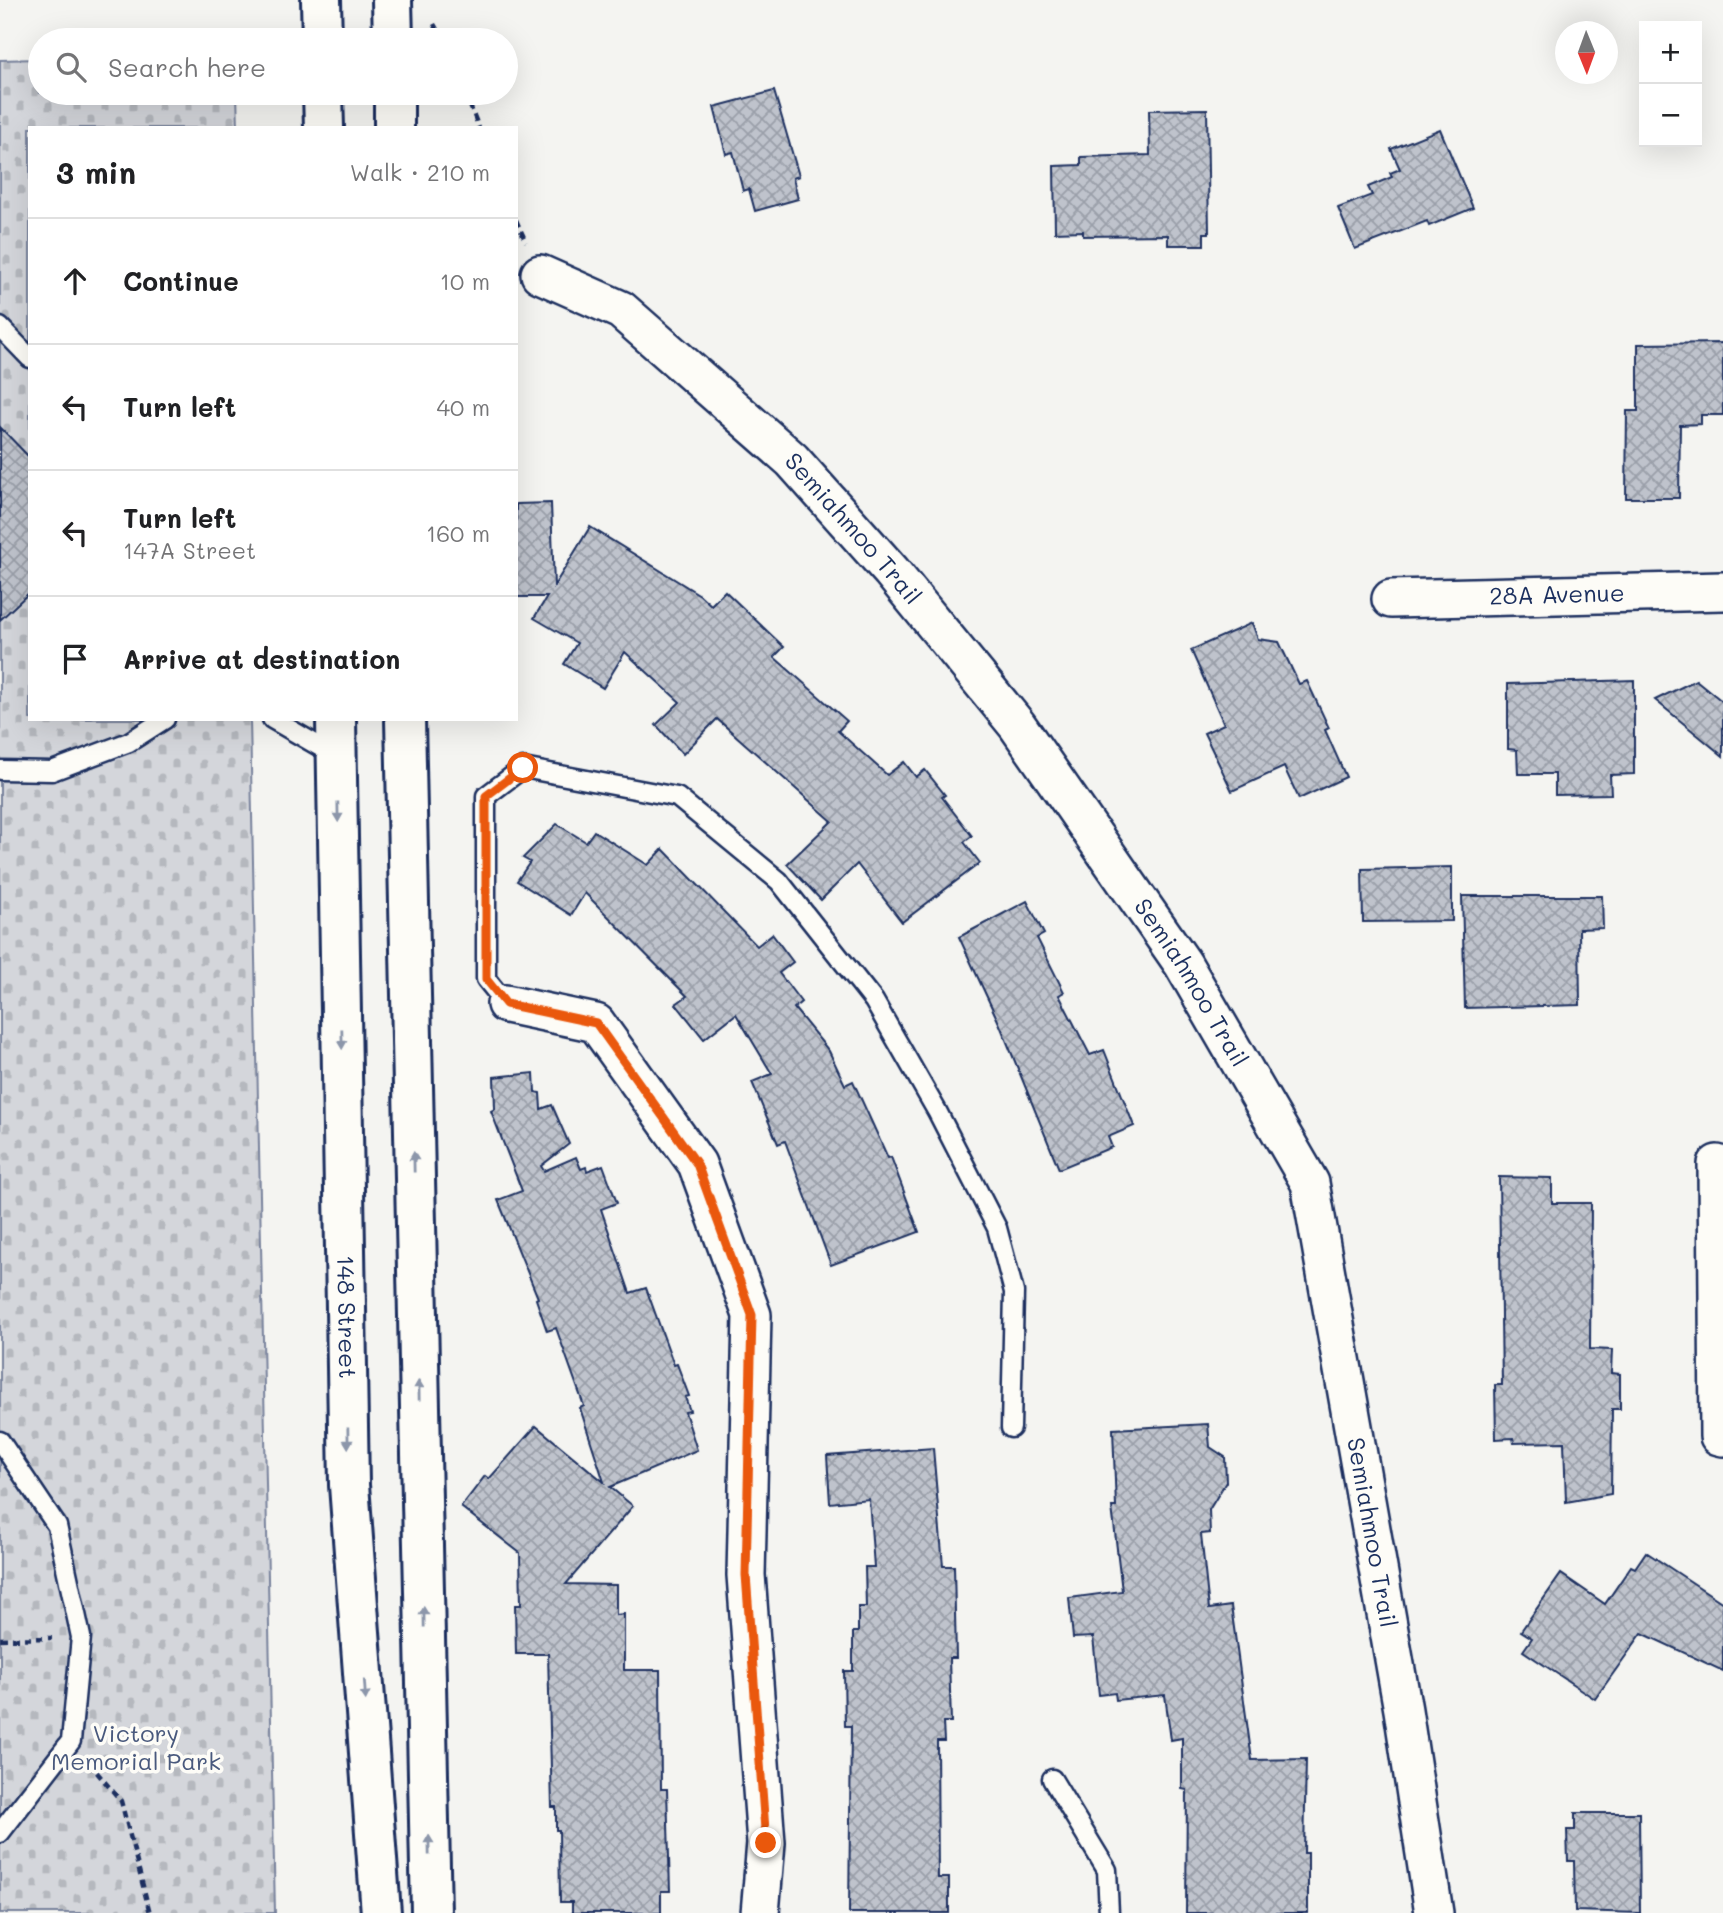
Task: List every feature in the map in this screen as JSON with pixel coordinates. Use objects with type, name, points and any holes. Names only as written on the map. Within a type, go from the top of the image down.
[{"type":"main road","points":[[321,0],[322,28]]},
{"type":"main road","points":[[392,0],[393,28]]},
{"type":"main road","points":[[323,105],[324,126]]},
{"type":"main road","points":[[394,105],[394,126]]},
{"type":"main road","name":"148 Street","points":[[336,721],[349,1485],[381,1913]]},
{"type":"main road","points":[[405,721],[431,1913]]},
{"type":"street","name":"Semiahmoo Trail","points":[[540,274],[621,310],[792,460],[891,571],[1017,725],[1184,964],[1310,1183],[1400,1697],[1434,1913]]},
{"type":"street","name":"28A Avenue","points":[[1391,599],[1723,590]]},
{"type":"street","points":[[506,1004],[596,1023],[697,1164],[752,1315],[746,1575],[766,1843],[760,1913]]},
{"type":"street","points":[[1717,1164],[1721,1437]]},
{"type":"lane","points":[[0,327],[28,356]]},
{"type":"lane","points":[[0,770],[52,771],[129,742],[163,721]]},
{"type":"lane","points":[[275,721],[337,757]]},
{"type":"lane","points":[[506,1004],[486,979],[486,796],[523,768],[677,797],[769,873],[874,1001],[937,1111],[997,1228],[1014,1292],[1011,1428]]},
{"type":"lane","points":[[0,1441],[57,1526],[81,1637],[71,1741],[0,1833]]},
{"type":"lane","points":[[1052,1779],[1107,1870],[1108,1913]]},
{"type":"path","points":[[433,23],[436,28]]},
{"type":"path","points":[[470,105],[478,126]]},
{"type":"path","points":[[0,1639],[81,1637]]},
{"type":"path","points":[[71,1741],[121,1801],[150,1913]]},
{"type":"green space","name":"Victory Memorial Park","points":[[28,59],[28,105],[237,105],[238,126],[28,126],[28,721],[250,721],[275,1913],[0,1913],[0,60]]},
{"type":"building","points":[[774,91],[799,176],[793,178],[798,199],[755,211],[749,189],[743,191],[733,152],[726,154],[714,107]]},
{"type":"building","points":[[1207,109],[1209,233],[1204,233],[1204,245],[1168,245],[1168,235],[1083,236],[1083,231],[1055,232],[1054,166],[1081,165],[1081,157],[1150,155],[1149,110]]},
{"type":"building","points":[[1440,129],[1473,208],[1429,226],[1427,221],[1355,249],[1338,208],[1372,195],[1368,187],[1392,177],[1390,173],[1400,169],[1391,149]]},
{"type":"building","points":[[1723,343],[1723,415],[1701,415],[1701,424],[1680,425],[1679,498],[1626,498],[1627,411],[1638,411],[1638,344]]},
{"type":"building","points":[[0,427],[28,456],[28,594],[0,620]]},
{"type":"building","points":[[551,503],[554,586],[590,527],[700,595],[711,605],[725,591],[784,647],[774,657],[847,721],[838,731],[887,775],[904,762],[916,777],[925,770],[972,836],[964,842],[980,863],[902,922],[857,864],[821,900],[787,864],[832,821],[717,719],[683,754],[656,725],[680,702],[625,652],[603,688],[564,664],[577,643],[534,618],[547,597],[518,597],[518,504]]},
{"type":"building","points":[[1252,623],[1258,639],[1279,642],[1299,684],[1307,681],[1329,728],[1325,730],[1346,777],[1299,799],[1284,767],[1232,791],[1204,733],[1224,724],[1191,650]]},
{"type":"building","points":[[1634,680],[1634,774],[1610,775],[1611,794],[1555,795],[1555,774],[1518,774],[1517,750],[1508,749],[1508,684]]},
{"type":"building","points":[[1696,680],[1723,702],[1723,756],[1655,700]]},
{"type":"building","points":[[557,824],[586,842],[594,831],[648,865],[663,849],[757,946],[772,934],[793,962],[779,973],[801,1002],[794,1008],[829,1051],[845,1085],[853,1081],[888,1158],[891,1157],[919,1232],[831,1265],[785,1141],[778,1144],[752,1082],[772,1074],[736,1014],[704,1039],[676,1004],[687,996],[585,893],[571,915],[517,881],[530,862],[523,858]]},
{"type":"building","points":[[1452,867],[1452,921],[1363,922],[1362,869]]},
{"type":"building","points":[[1462,896],[1602,896],[1603,928],[1579,929],[1580,1005],[1465,1008]]},
{"type":"building","points":[[1027,901],[1044,934],[1037,938],[1064,992],[1059,995],[1090,1055],[1104,1050],[1134,1126],[1108,1137],[1112,1147],[1059,1169],[1000,1025],[959,937]]},
{"type":"building","points":[[534,1073],[535,1092],[540,1093],[541,1109],[552,1105],[569,1144],[541,1166],[544,1171],[576,1157],[581,1169],[586,1167],[587,1171],[603,1165],[617,1203],[601,1209],[630,1293],[646,1288],[674,1365],[677,1364],[689,1396],[685,1397],[690,1411],[685,1412],[697,1450],[610,1487],[633,1506],[566,1584],[616,1585],[616,1615],[624,1614],[624,1670],[660,1670],[661,1789],[667,1789],[670,1891],[661,1891],[661,1913],[572,1913],[572,1902],[560,1902],[559,1830],[556,1830],[556,1807],[552,1807],[548,1654],[516,1654],[515,1605],[521,1605],[520,1553],[461,1507],[485,1476],[489,1479],[536,1426],[604,1482],[580,1408],[584,1406],[556,1328],[547,1331],[536,1299],[538,1298],[498,1200],[522,1191],[491,1111],[495,1109],[494,1077]]},
{"type":"building","points":[[1499,1177],[1552,1178],[1552,1203],[1591,1203],[1590,1349],[1612,1350],[1611,1373],[1620,1374],[1620,1409],[1612,1409],[1611,1494],[1566,1502],[1564,1442],[1514,1443],[1513,1438],[1496,1439],[1495,1385],[1502,1385]]},
{"type":"building","points":[[1208,1424],[1210,1447],[1225,1457],[1226,1482],[1209,1510],[1210,1533],[1201,1534],[1209,1609],[1231,1606],[1252,1760],[1306,1759],[1304,1853],[1308,1853],[1308,1913],[1186,1913],[1187,1790],[1182,1789],[1182,1738],[1171,1740],[1165,1695],[1116,1700],[1115,1693],[1099,1695],[1093,1637],[1073,1638],[1069,1598],[1122,1591],[1112,1507],[1116,1507],[1113,1429]]},
{"type":"building","points":[[933,1448],[943,1566],[954,1566],[956,1658],[949,1658],[951,1722],[943,1722],[944,1741],[937,1741],[938,1878],[949,1878],[949,1913],[849,1913],[851,1726],[845,1726],[844,1671],[853,1671],[853,1632],[858,1632],[858,1607],[866,1607],[865,1567],[874,1567],[869,1499],[830,1503],[827,1456]]},
{"type":"building","points":[[1646,1552],[1723,1603],[1723,1671],[1642,1633],[1595,1699],[1523,1651],[1532,1638],[1521,1631],[1561,1574],[1605,1604],[1631,1566],[1635,1568]]},
{"type":"building","points":[[1575,1813],[1639,1813],[1640,1913],[1575,1911],[1574,1861],[1568,1861],[1567,1830],[1575,1830]]},
{"type":"route","points":[[523,768],[486,796],[486,979],[506,1004],[596,1023],[697,1164],[752,1315],[746,1575],[766,1843]]}]
